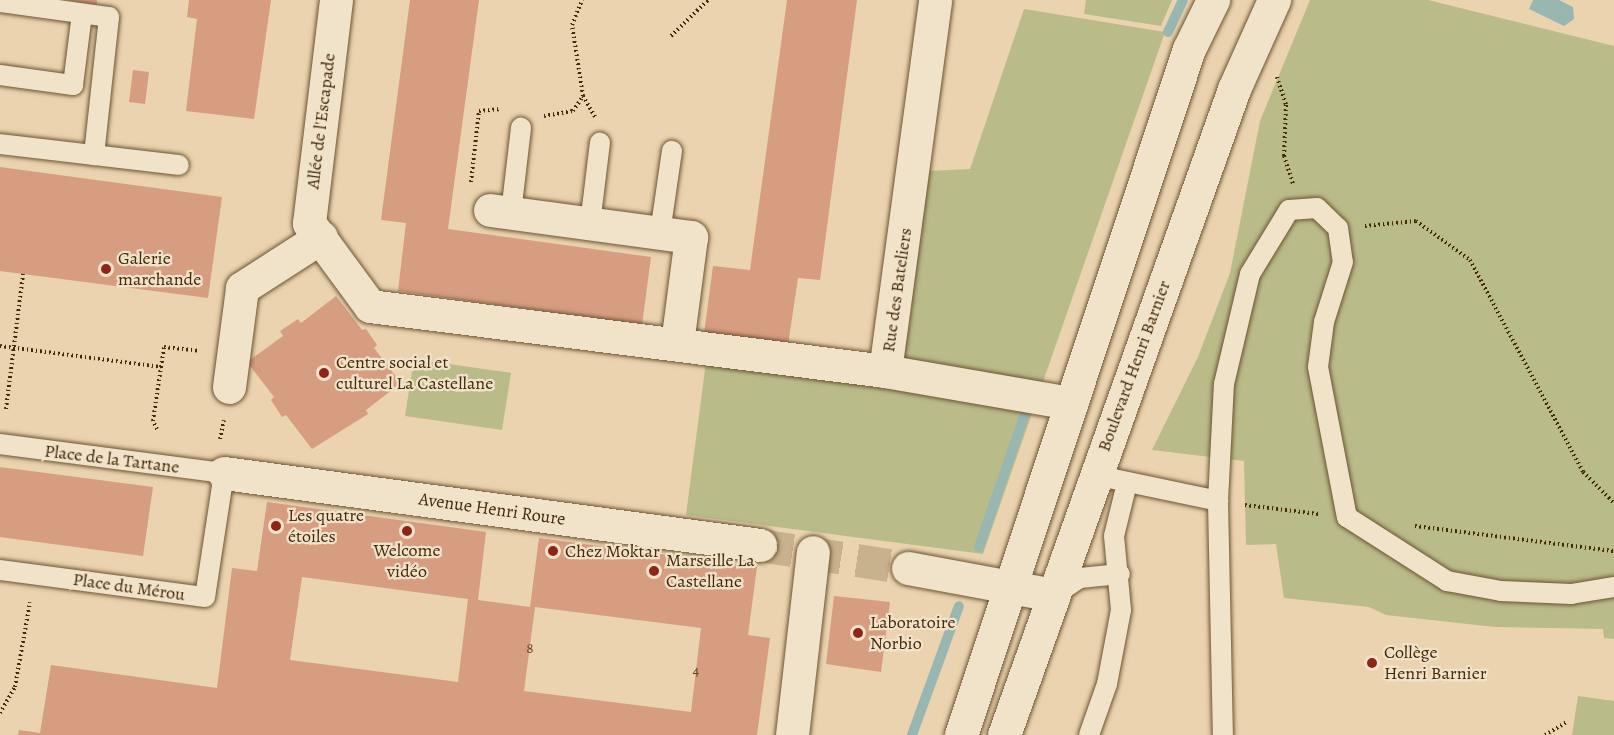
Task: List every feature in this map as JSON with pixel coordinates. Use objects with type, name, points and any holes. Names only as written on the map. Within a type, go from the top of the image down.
[{"type":"street","name":"Allée de l'Escapade","points":[[336,0],[309,223],[370,306],[677,344]]},
{"type":"street","name":"Rue des Bateliers","points":[[677,344],[885,371],[935,0]]},
{"type":"street","points":[[961,735],[1013,587],[1071,403],[1189,49],[1213,0]]},
{"type":"street","name":"Boulevard Henri Barnier","points":[[1004,735],[1234,89],[1274,0]]},
{"type":"street","points":[[500,212],[691,237],[677,344]]},
{"type":"street","points":[[229,387],[242,288],[321,237]]},
{"type":"street","points":[[885,371],[1071,403]]},
{"type":"street","name":"Avenue Henri Roure","points":[[217,472],[760,545]]},
{"type":"street","points":[[792,735],[813,552]]},
{"type":"street","points":[[908,568],[1054,595]]},
{"type":"lane","points":[[0,2],[110,17],[94,155]]},
{"type":"lane","points":[[0,75],[73,85],[82,14]]},
{"type":"lane","points":[[500,212],[521,128]]},
{"type":"lane","points":[[590,224],[600,143]]},
{"type":"lane","points":[[0,144],[179,165]]},
{"type":"lane","points":[[660,233],[672,151]]},
{"type":"lane","points":[[1223,735],[1218,501],[1224,384],[1250,274],[1289,210],[1317,208],[1338,228],[1343,262],[1323,322],[1318,367],[1347,517],[1447,581],[1501,591],[1571,594],[1614,586]]},
{"type":"lane","name":"Place de la Tartane","points":[[0,444],[217,472]]},
{"type":"lane","name":"Place du Mérou","points":[[0,570],[205,597],[217,472]]},
{"type":"lane","points":[[1095,475],[1218,501]]},
{"type":"lane","points":[[1089,735],[1107,684],[1121,610],[1120,574],[1114,536],[1127,483]]},
{"type":"lane","points":[[1054,595],[1080,578],[1120,574]]},
{"type":"path","points":[[671,36],[708,0]]},
{"type":"path","points":[[1266,80],[1280,76],[1286,105],[1284,156],[1294,187],[1317,208]]},
{"type":"path","points":[[1338,228],[1416,221],[1470,260],[1583,472],[1614,503]]},
{"type":"path","points":[[6,409],[23,274]]},
{"type":"path","points":[[0,346],[161,367]]},
{"type":"path","points":[[157,429],[153,421],[164,347]]},
{"type":"path","points":[[217,472],[229,387]]},
{"type":"path","points":[[0,713],[15,687],[35,575]]},
{"type":"path","points":[[1545,735],[1567,722]]},
{"type":"green space","points":[[1086,0],[1172,0],[1161,26],[1084,14]]},
{"type":"green space","points":[[1310,0],[1428,0],[1614,46],[1614,639],[1604,638],[1603,629],[1495,627],[1386,615],[1369,607],[1284,598],[1276,544],[1246,545],[1244,461],[1152,450],[1198,357],[1230,273],[1260,121]]},
{"type":"green space","points":[[1024,9],[1165,32],[983,554],[686,515],[706,362],[897,386],[928,171],[970,169]]},
{"type":"green space","points":[[414,359],[511,373],[502,430],[405,416]]},
{"type":"green space","points":[[1578,696],[1614,701],[1614,735],[1572,735]]},
{"type":"water","points":[[1533,0],[1559,0],[1573,7],[1574,19],[1564,26],[1529,9]]},
{"type":"building","points":[[68,0],[97,0],[97,5]]},
{"type":"building","points":[[189,0],[271,0],[254,119],[186,111],[197,19],[187,17]]},
{"type":"building","points":[[410,0],[479,0],[448,229],[651,257],[642,325],[398,291],[406,223],[381,220]]},
{"type":"building","points":[[787,0],[857,0],[820,280],[798,278],[788,345],[704,334],[713,266],[750,270]]},
{"type":"building","points":[[133,70],[149,72],[145,104],[129,102]]},
{"type":"building","points":[[0,167],[222,197],[208,298],[0,271]]},
{"type":"building","name":"Centre social et culturel La Castellane","points":[[336,296],[362,330],[366,329],[377,345],[374,348],[401,383],[366,410],[368,414],[312,449],[286,415],[282,417],[271,400],[274,397],[247,362],[283,336],[280,331],[298,319],[301,323]]},
{"type":"building","points":[[0,467],[153,487],[143,556],[0,537]]},
{"type":"building","points":[[267,502],[486,532],[478,600],[530,607],[539,538],[757,567],[748,635],[770,638],[757,735],[18,735],[19,730],[40,733],[51,665],[217,688],[232,568],[257,571]],"holes":[[[302,577],[468,599],[458,682],[290,660]],[[535,607],[701,628],[691,712],[524,691]]]},
{"type":"building","name":"Laboratoire Norbio","points":[[834,596],[890,602],[881,672],[826,664]]},
{"type":"waterway","points":[[1168,32],[1183,0]]},
{"type":"waterway","points":[[979,547],[1024,416]]},
{"type":"waterway","points":[[912,735],[959,606]]},
{"type":"tunnel","points":[[760,545],[908,568]]},
{"type":"place","name":"Galerie marchande","points":[[106,269]]},
{"type":"place","name":"Centre social et culturel La Castellane","points":[[324,373]]},
{"type":"place","name":"Les quatre étoiles","points":[[276,526]]},
{"type":"place","name":"Welcome vidéo","points":[[407,531]]},
{"type":"place","name":"Chez Moktar","points":[[553,551]]},
{"type":"place","name":"Marseille La Castellane","points":[[654,571]]},
{"type":"place","name":"Laboratoire Norbio","points":[[858,633]]},
{"type":"place","name":"Collège Henri Barnier","points":[[1372,663]]}]
